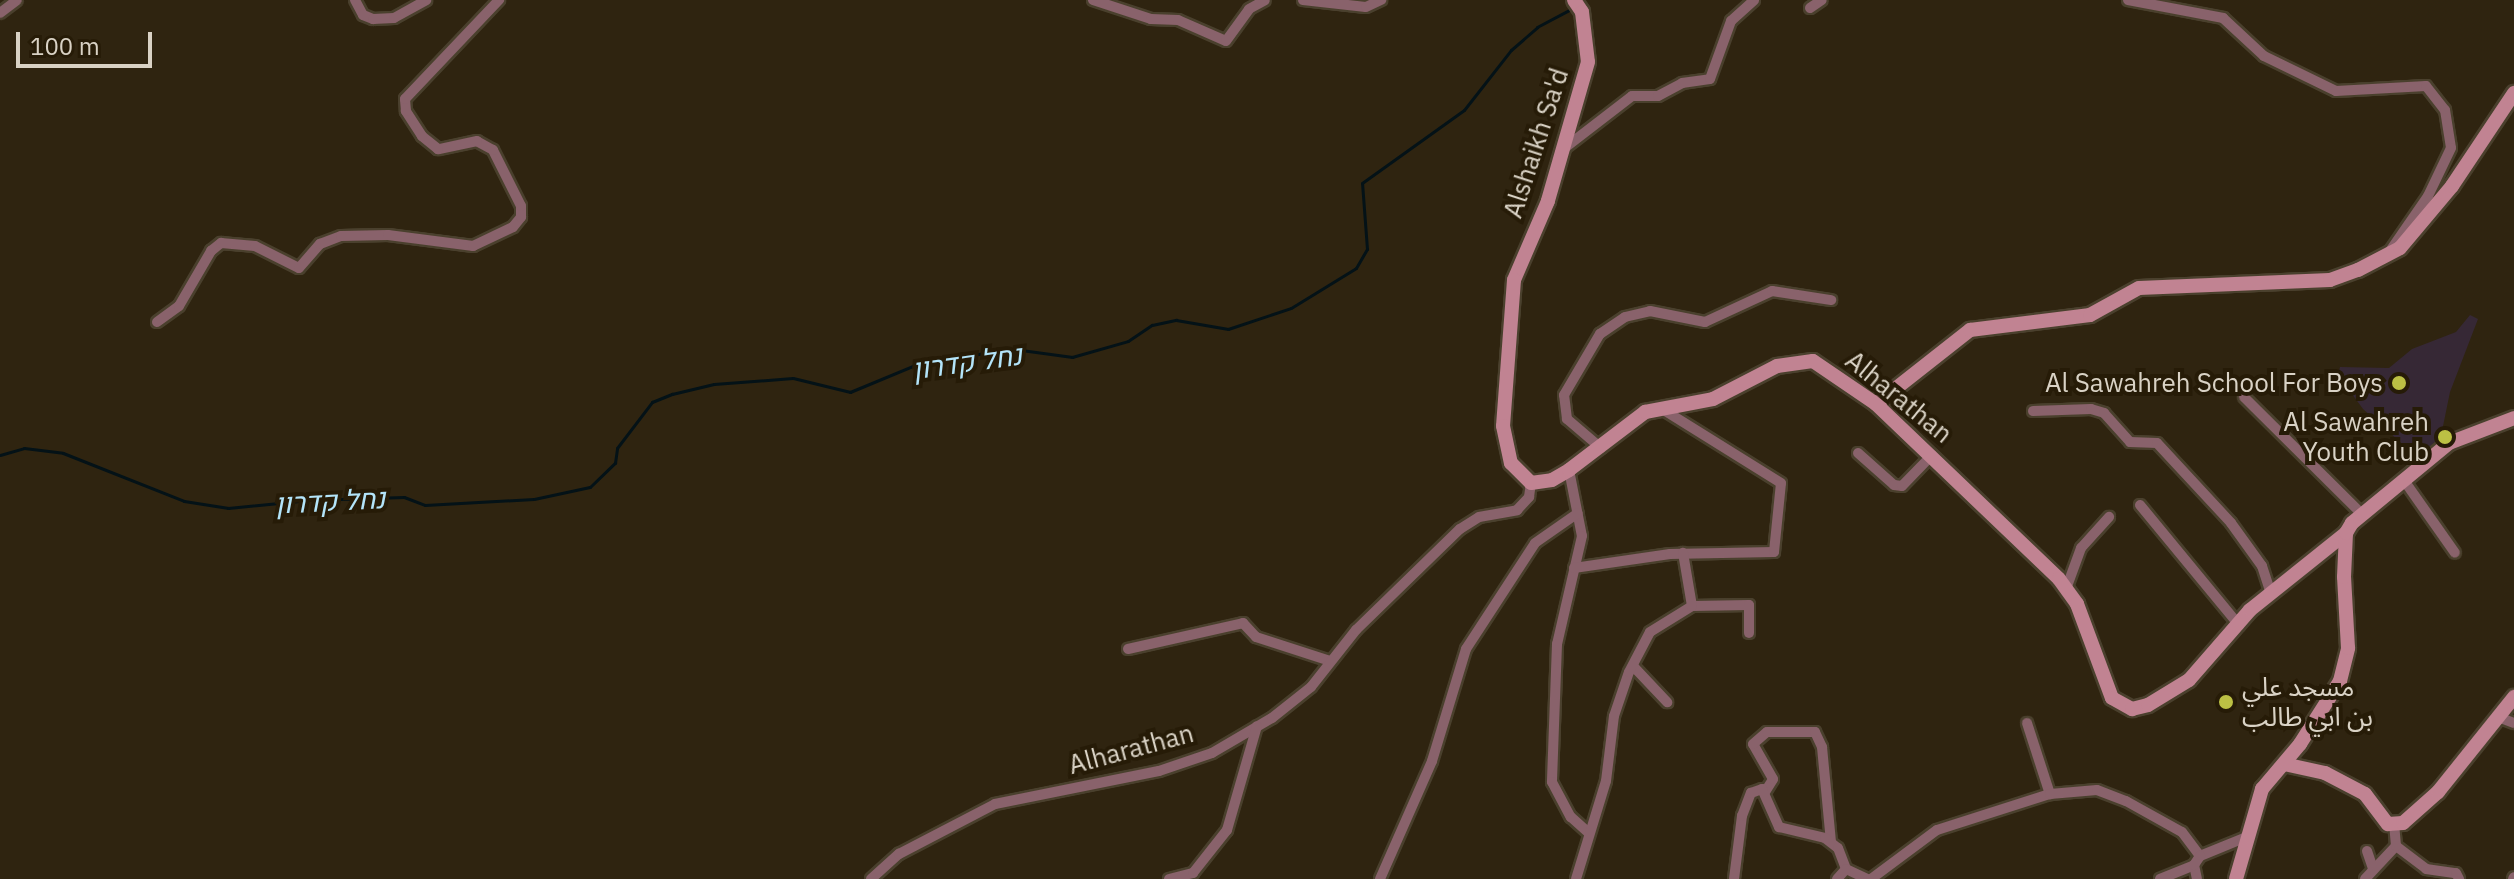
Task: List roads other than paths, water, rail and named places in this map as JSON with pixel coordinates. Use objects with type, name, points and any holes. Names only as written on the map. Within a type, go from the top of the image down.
[{"type":"street","points":[[0,13],[17,0]]},
{"type":"street","points":[[355,0],[363,15],[373,19],[394,18],[426,0]]},
{"type":"street","points":[[157,322],[179,306],[211,251],[221,243],[255,246],[299,268],[320,244],[341,236],[388,235],[473,246],[513,227],[521,217],[521,206],[493,150],[477,141],[438,149],[422,136],[406,111],[405,99],[499,0]]},
{"type":"street","points":[[1093,0],[1108,2],[1151,19],[1178,20],[1226,41],[1249,9],[1265,0]]},
{"type":"street","points":[[1303,0],[1366,7],[1381,0]]},
{"type":"street","points":[[1561,150],[1632,96],[1658,96],[1682,83],[1710,79],[1731,21],[1754,0]]},
{"type":"street","points":[[1810,8],[1822,0]]},
{"type":"street","points":[[2128,0],[2223,18],[2264,56],[2336,91],[2426,86],[2445,110],[2451,148],[2428,196],[2386,256]]},
{"type":"street","points":[[2166,0],[2178,10]]},
{"type":"street","name":"Alshaikh Sa'd","points":[[1531,483],[1511,463],[1503,426],[1514,280],[1548,201],[1588,62],[1578,6]]},
{"type":"street","points":[[1876,404],[1970,330],[2090,315],[2139,288],[2330,280],[2386,256],[2452,186],[2514,93]]},
{"type":"street","points":[[1601,448],[1567,419],[1564,395],[1600,334],[1625,317],[1650,311],[1705,322],[1772,291],[1831,300]]},
{"type":"street","name":"Alharathan","points":[[871,879],[899,854],[995,804],[1159,771],[1212,753],[1257,726],[1311,687],[1330,661],[1460,529],[1479,517],[1517,510],[1529,497],[1531,483],[1552,480],[1569,470],[1601,448],[1630,419],[1713,399],[1777,366],[1804,362],[1828,370],[1876,404],[1932,455],[2066,589],[2077,604],[2112,698],[2132,709],[2148,705],[2189,680],[2271,593],[2346,533],[2361,513],[2449,443],[2514,418]]},
{"type":"street","points":[[2244,397],[2361,513]]},
{"type":"street","points":[[1574,568],[1683,553],[1774,552],[1781,483],[1662,409]]},
{"type":"street","points":[[2033,411],[2091,409],[2104,413],[2130,442],[2157,443],[2231,523],[2262,566],[2271,593]]},
{"type":"street","points":[[1858,453],[1894,485],[1902,486],[1932,455]]},
{"type":"street","points":[[1569,470],[1582,536],[1557,644],[1552,782],[1571,817],[1589,833]]},
{"type":"street","points":[[2403,479],[2455,553]]},
{"type":"street","points":[[2140,505],[2239,625]]},
{"type":"street","points":[[1380,879],[1432,761],[1466,649],[1535,543],[1578,513]]},
{"type":"street","points":[[2066,589],[2081,548],[2109,517]]},
{"type":"street","points":[[2236,879],[2244,838],[2262,789],[2284,764],[2340,681],[2348,648],[2346,533]]},
{"type":"street","points":[[1683,553],[1692,606]]},
{"type":"street","points":[[1576,879],[1606,781],[1614,716],[1650,632],[1692,606],[1749,605],[1749,633]]},
{"type":"street","points":[[1128,649],[1243,623],[1256,637],[1330,661]]},
{"type":"street","points":[[1633,666],[1667,702]]},
{"type":"street","points":[[2394,825],[2438,792],[2507,720],[2514,697]]},
{"type":"street","points":[[2027,723],[2050,794]]},
{"type":"street","points":[[1169,879],[1193,873],[1227,830],[1257,726]]},
{"type":"street","points":[[1765,792],[1773,779],[1753,744],[1767,732],[1815,732],[1822,747],[1831,842],[1846,869],[1869,879],[1937,830],[2050,794],[2097,790],[2126,801],[2182,832],[2197,860],[2197,879]]},
{"type":"street","points":[[2284,764],[2325,773],[2365,794],[2394,825],[2396,846],[2423,874],[2456,873],[2459,879]]},
{"type":"street","points":[[1734,879],[1742,816],[1751,793],[1757,789],[1765,792],[1779,827],[1831,842]]},
{"type":"street","points":[[2160,879],[2244,838]]},
{"type":"street","points":[[2365,879],[2396,846]]},
{"type":"street","points":[[2367,851],[2373,868]]},
{"type":"street","points":[[1837,879],[1846,869]]},
{"type":"waterway","name":"נחל קדרון","points":[[0,455],[24,448],[63,453],[184,501],[228,508],[310,500],[404,497],[425,505],[534,499],[590,487],[615,463],[617,448],[652,402],[672,394],[714,384],[793,378],[850,392],[922,362],[1014,349],[1072,357],[1128,341],[1152,325],[1176,320],[1228,329],[1291,308],[1356,268],[1367,249],[1362,183],[1464,110],[1511,50],[1537,27],[1575,7]]},
{"type":"place","name":"Al Sawahreh School For Boys","points":[[2399,383]]},
{"type":"place","name":"Al Sawahreh Youth Club","points":[[2445,437]]},
{"type":"place","name":"مسجد علي بن ابي طالب","points":[[2226,702]]}]
